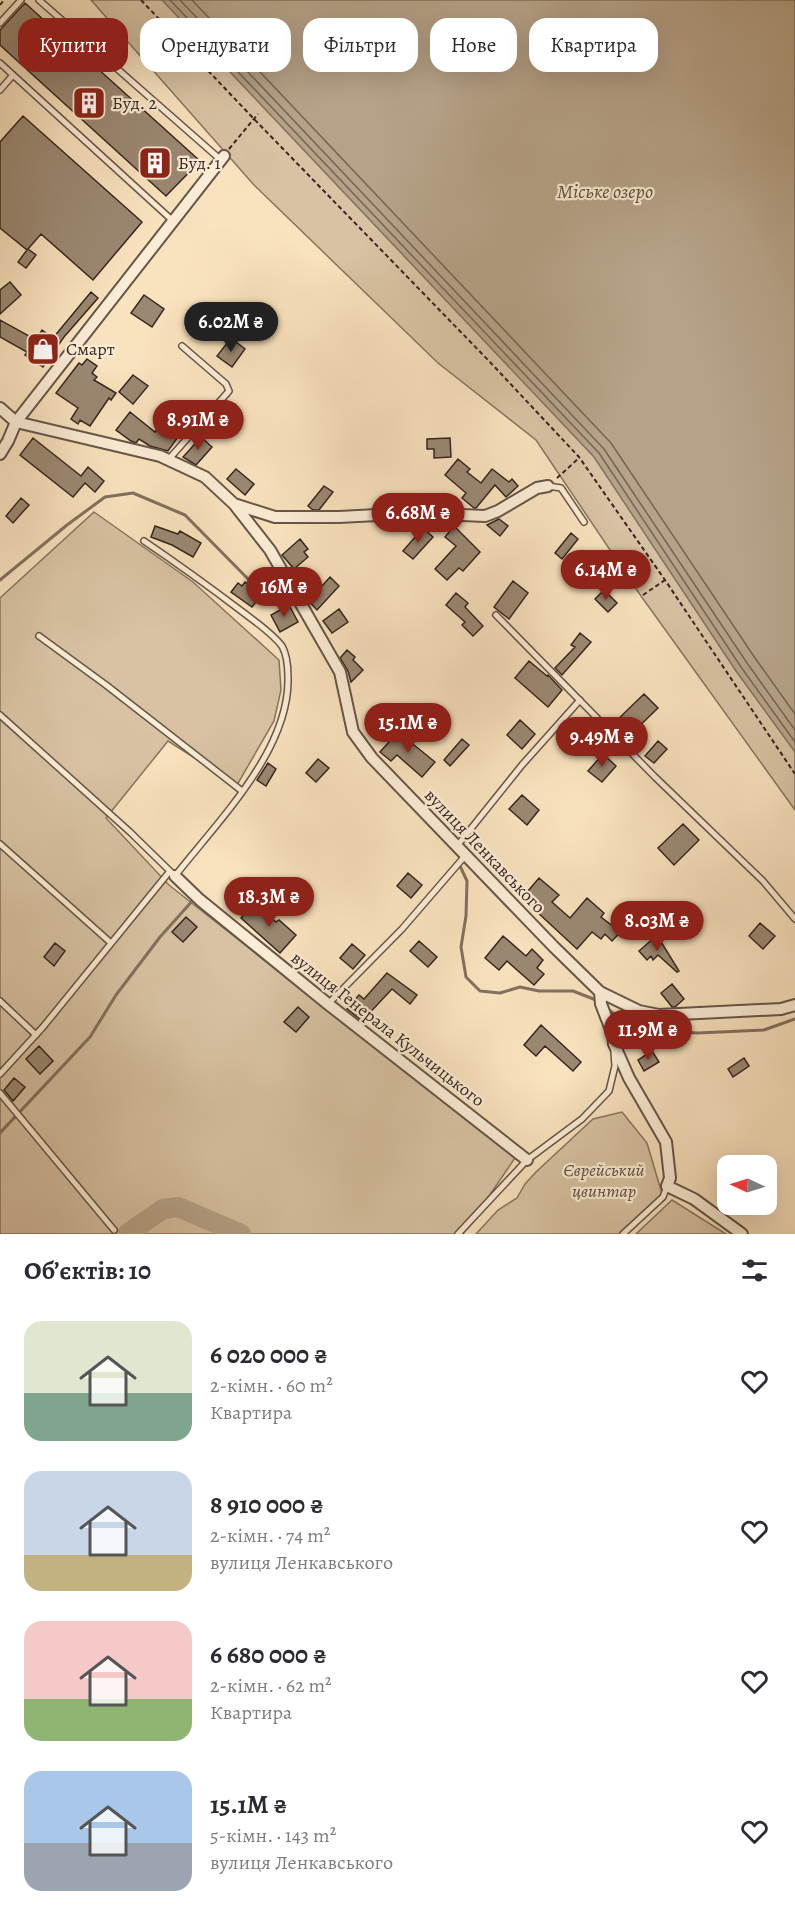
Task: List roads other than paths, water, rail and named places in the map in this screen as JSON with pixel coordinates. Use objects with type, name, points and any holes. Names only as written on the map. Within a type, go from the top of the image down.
[{"type":"street","points":[[0,454],[16,422],[222,158]]},
{"type":"street","name":"вулиця Ленкавського","points":[[0,408],[16,422],[160,456],[205,477],[234,504],[270,550],[340,672],[352,732],[372,758],[600,992]]},
{"type":"street","points":[[234,504],[275,517],[339,517],[415,513],[485,516],[537,488],[548,486]]},
{"type":"street","name":"вулиця Генерала Кульчицького","points":[[172,873],[200,900],[328,1004],[527,1160]]},
{"type":"street","points":[[600,992],[639,1011],[659,1015],[782,1009],[795,1005]]},
{"type":"street","points":[[600,992],[601,1004],[614,1035],[614,1044],[629,1078],[666,1142],[670,1178],[667,1186],[694,1198],[742,1234]]},
{"type":"lane","points":[[0,23],[21,0]]},
{"type":"lane","points":[[39,0],[222,158]]},
{"type":"lane","points":[[0,63],[173,221]]},
{"type":"lane","points":[[0,90],[13,75]]},
{"type":"lane","points":[[168,460],[229,392],[226,384],[182,346]]},
{"type":"lane","points":[[548,486],[561,488],[584,522]]},
{"type":"lane","points":[[0,1074],[36,1035],[111,943],[242,791],[260,766],[279,729],[288,684],[285,652],[278,642],[193,573],[144,541]]},
{"type":"lane","points":[[496,615],[656,777],[763,881],[795,918]]},
{"type":"lane","points":[[39,636],[242,791]]},
{"type":"lane","points":[[457,846],[522,765],[580,699]]},
{"type":"lane","points":[[0,716],[172,873]]},
{"type":"lane","points":[[0,844],[111,943]]},
{"type":"lane","points":[[328,1004],[402,929],[466,855]]},
{"type":"lane","points":[[0,1000],[36,1035]]},
{"type":"lane","points":[[458,1234],[527,1160],[582,1119],[609,1091],[615,1066],[614,1044]]},
{"type":"lane","points":[[0,1093],[114,1230]]},
{"type":"lane","points":[[623,1234],[663,1197],[667,1186]]},
{"type":"water","name":"Міське озеро","points":[[162,0],[795,0],[795,752],[736,671],[594,457],[230,72],[291,72],[291,18],[179,18]]},
{"type":"waterway","points":[[0,580],[105,497],[133,493],[185,515],[252,583]]},
{"type":"waterway","points":[[460,866],[467,881],[466,916],[461,947],[466,977],[480,991],[500,993],[520,987],[539,991],[573,991],[596,1000]]},
{"type":"waterway","points":[[0,1133],[90,1037],[116,995],[160,937],[194,899]]},
{"type":"waterway","points":[[608,1009],[624,1022],[642,1030],[698,1033],[764,1030],[795,1019]]},
{"type":"waterway","points":[[127,1234],[163,1209],[178,1207],[241,1234]]},
{"type":"place","name":"Буд. 2","points":[[89,103]]},
{"type":"place","name":"Буд. 1","points":[[155,163]]},
{"type":"place","name":"Смарт","points":[[43,349]]},
{"type":"park label","name":"Єврейський цвинтар","points":[[604,1180]]}]
